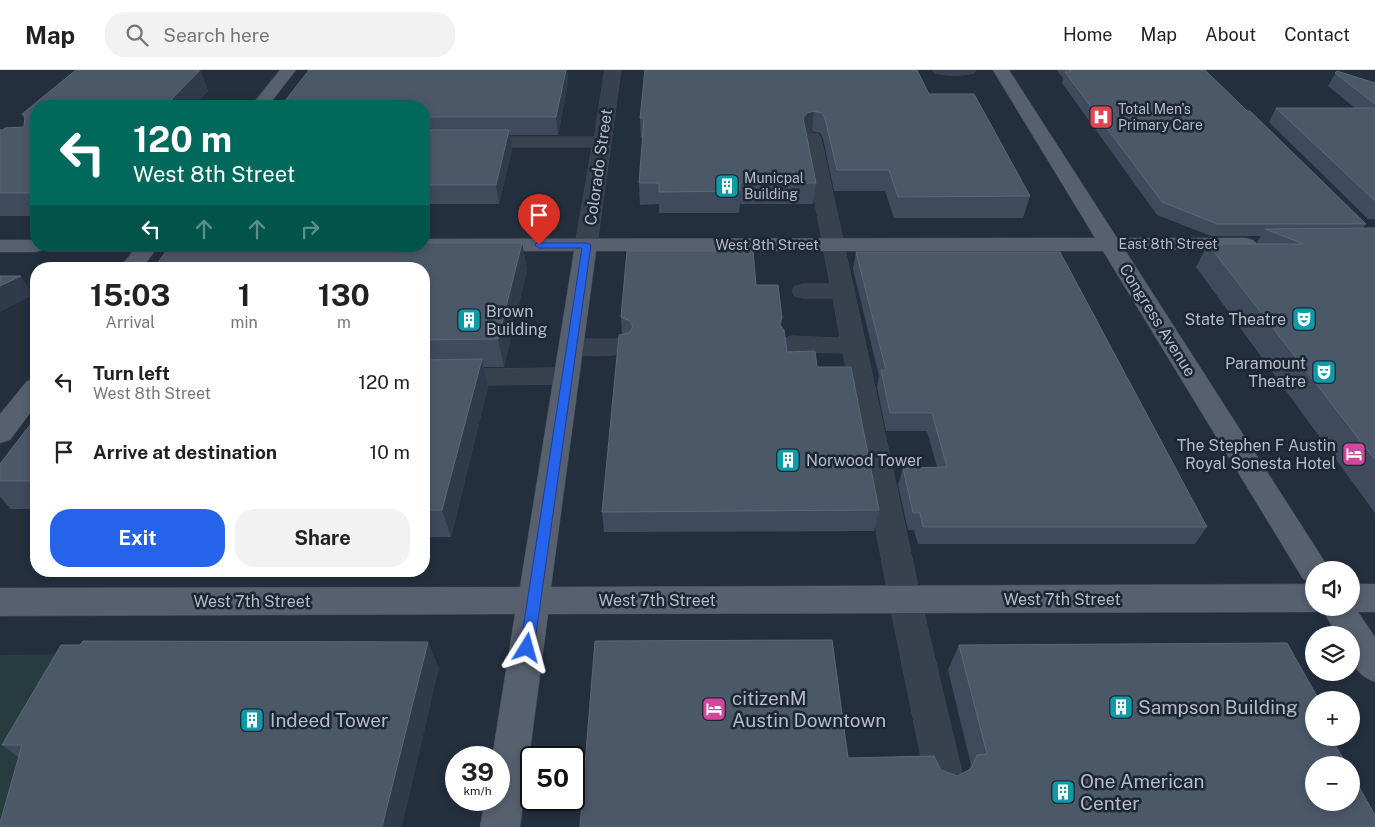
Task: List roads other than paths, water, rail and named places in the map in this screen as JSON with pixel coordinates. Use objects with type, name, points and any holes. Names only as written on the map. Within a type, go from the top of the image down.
[{"type":"main road","points":[[264,100],[288,70]]},
{"type":"main road","name":"Congress Avenue","points":[[1001,70],[1308,561]]},
{"type":"main road","name":"East 8th Street","points":[[1111,244],[1270,244]]},
{"type":"main road","name":"West 8th Street","points":[[430,245],[1111,244]]},
{"type":"main road","name":"Colorado Street","points":[[500,827],[586,245]]},
{"type":"main road","points":[[0,246],[30,246]]},
{"type":"main road","points":[[135,262],[143,252]]},
{"type":"main road","points":[[0,433],[30,395]]},
{"type":"main road","name":"West 7th Street","points":[[0,602],[1305,598]]},
{"type":"main road","points":[[1360,598],[1375,598]]},
{"type":"main road","points":[[1343,616],[1375,667]]},
{"type":"street","name":"Colorado Street","points":[[586,245],[612,70]]},
{"type":"street","points":[[941,70],[968,70]]},
{"type":"street","points":[[812,138],[841,291],[944,777]]},
{"type":"street","points":[[430,142],[602,142]]},
{"type":"street","points":[[803,291],[841,291]]},
{"type":"street","points":[[791,344],[853,346]]},
{"type":"street","points":[[571,347],[621,347]]},
{"type":"street","points":[[430,378],[567,376]]},
{"type":"place","name":"Total Men's Primary Care","points":[[1101,117]]},
{"type":"place","name":"Municpal Building","points":[[727,186]]},
{"type":"place","name":"State Theatre","points":[[1304,319]]},
{"type":"place","name":"Brown Building","points":[[469,320]]},
{"type":"place","name":"Paramount Theatre","points":[[1324,372]]},
{"type":"place","name":"The Stephen F Austin Royal Sonesta Hotel","points":[[1354,454]]},
{"type":"place","name":"Norwood Tower","points":[[788,460]]},
{"type":"place","name":"Sampson Building","points":[[1121,707]]},
{"type":"place","name":"citizenM Austin Downtown","points":[[714,709]]},
{"type":"place","name":"Indeed Tower","points":[[252,720]]},
{"type":"place","name":"One American Center","points":[[1063,792]]}]
